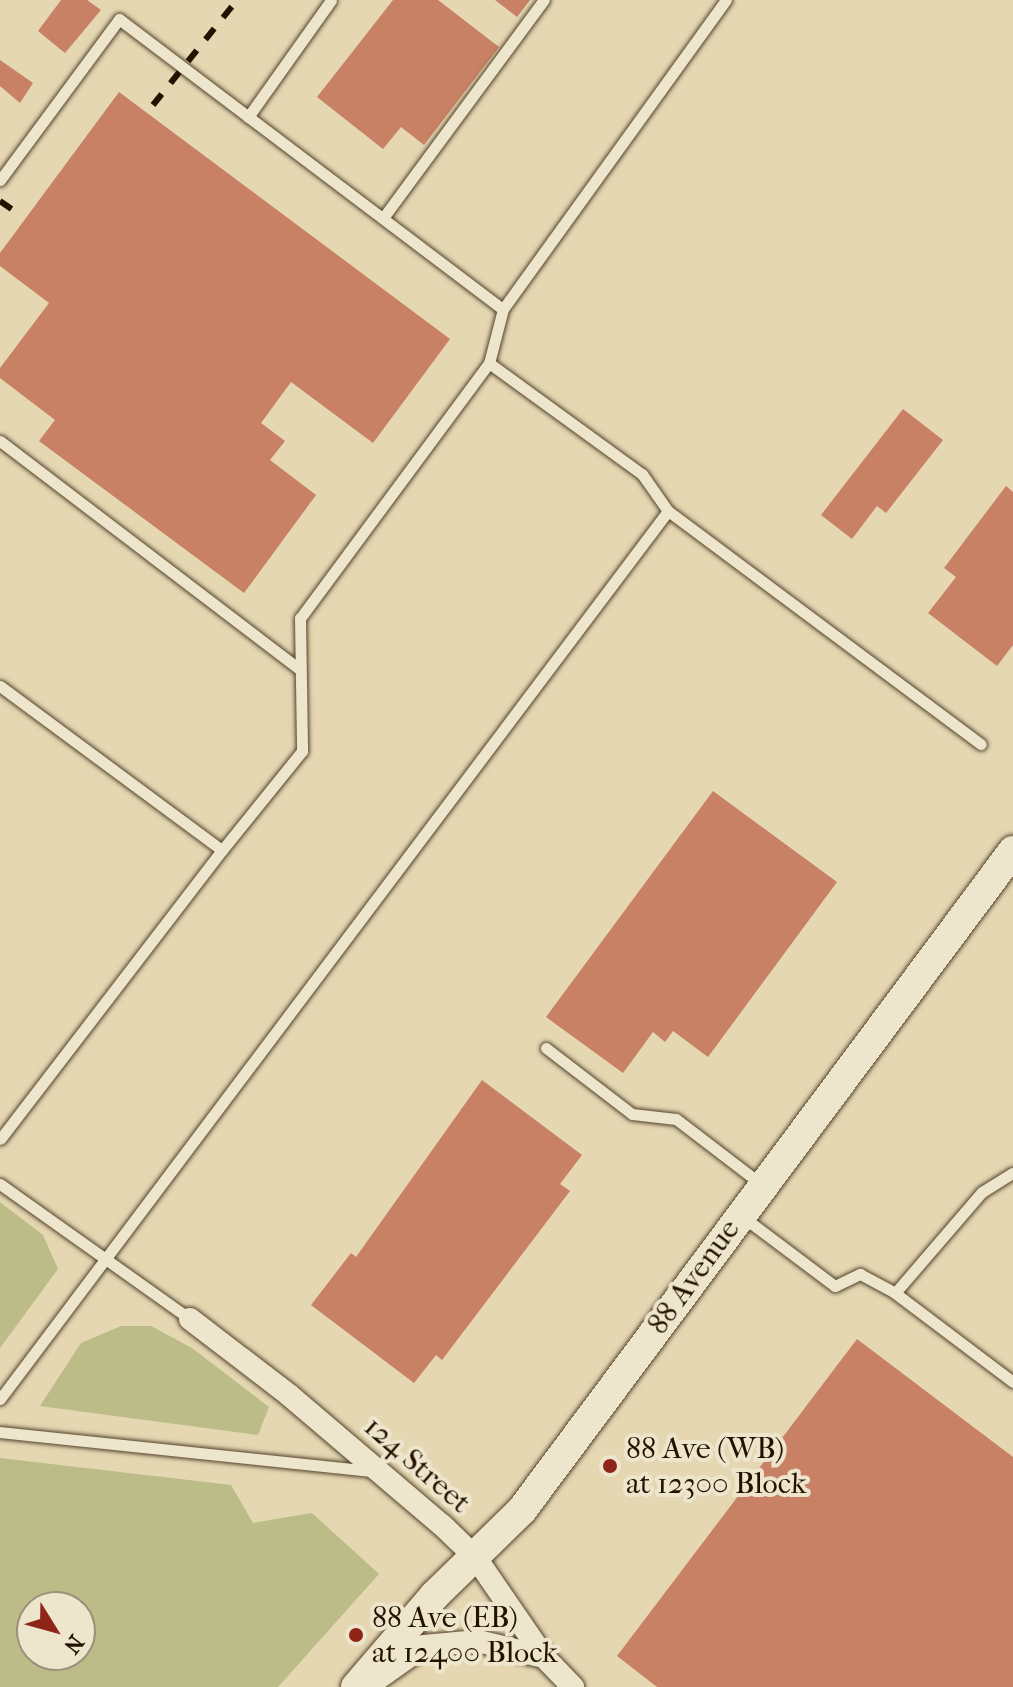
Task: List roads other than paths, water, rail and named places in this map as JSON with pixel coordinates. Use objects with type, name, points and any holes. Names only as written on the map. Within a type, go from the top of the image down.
[{"type":"main road","name":"88 Avenue","points":[[356,1687],[434,1596],[522,1510],[1013,851]]},
{"type":"street","name":"124 Street","points":[[190,1319],[382,1472],[476,1558],[544,1657],[573,1687]]},
{"type":"street","points":[[366,1687],[424,1646],[478,1641],[544,1657]]},
{"type":"lane","points":[[248,117],[331,0]]},
{"type":"lane","points":[[383,218],[544,0]]},
{"type":"lane","points":[[0,1139],[302,751],[298,668],[300,618],[489,363],[503,309],[726,0]]},
{"type":"lane","points":[[0,180],[119,19],[503,309]]},
{"type":"lane","points":[[489,363],[642,474],[668,511],[981,744]]},
{"type":"lane","points":[[0,441],[298,668]]},
{"type":"lane","points":[[0,1399],[668,511]]},
{"type":"lane","points":[[0,686],[222,850]]},
{"type":"lane","points":[[546,1048],[632,1114],[676,1119],[762,1185]]},
{"type":"lane","points":[[895,1293],[982,1192],[1013,1173]]},
{"type":"lane","points":[[0,1184],[105,1263],[190,1319]]},
{"type":"lane","points":[[740,1215],[835,1286],[860,1274],[895,1293],[1013,1382]]},
{"type":"lane","points":[[0,1432],[382,1472]]},
{"type":"railway","points":[[153,105],[237,0]]},
{"type":"railway","points":[[0,201],[17,213]]},
{"type":"place","name":"88 Ave (WB) at 12300 Block","points":[[610,1466]]},
{"type":"place","name":"88 Ave (EB) at 12400 Block","points":[[356,1635]]}]
